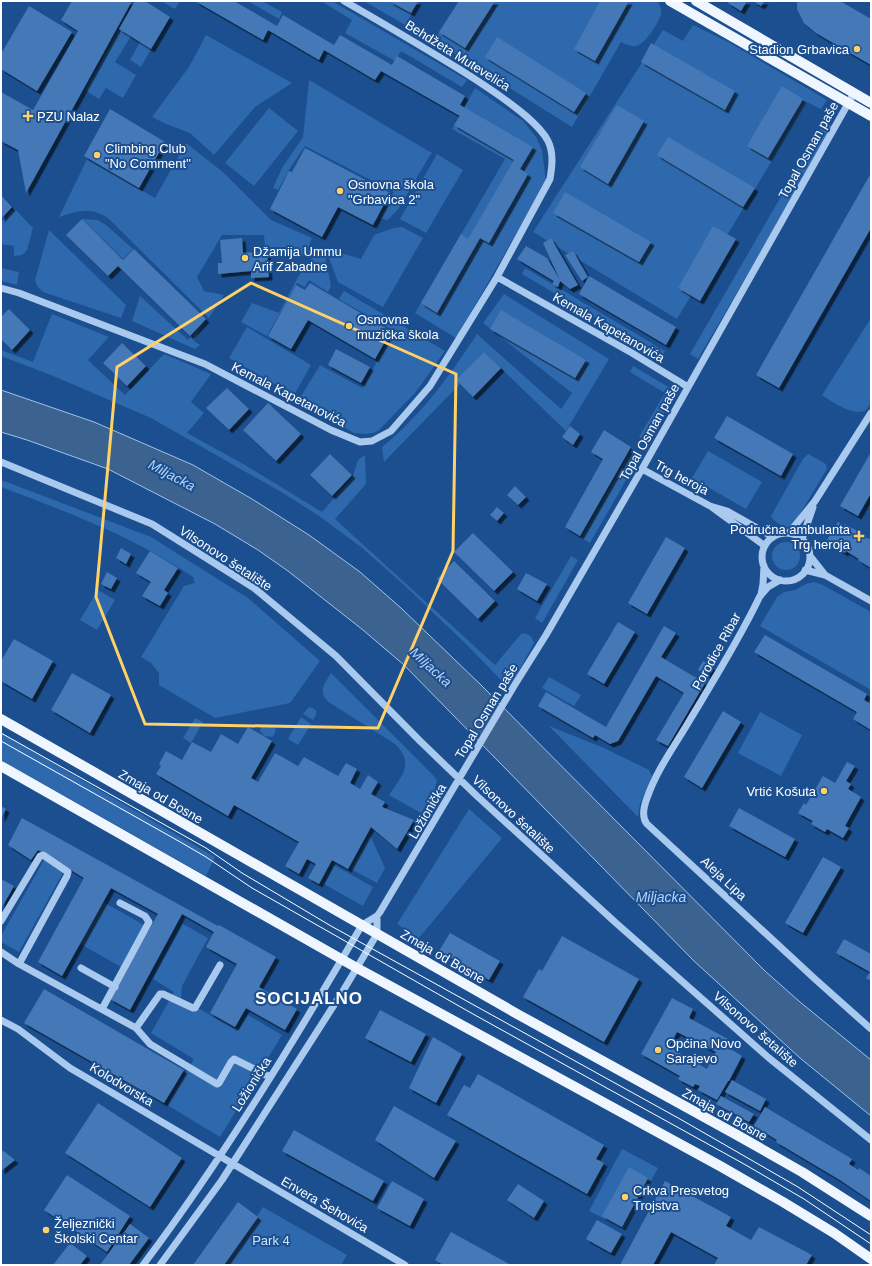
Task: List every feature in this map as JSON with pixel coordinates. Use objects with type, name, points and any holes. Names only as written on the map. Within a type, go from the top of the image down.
[{"type":"main road","points":[[670,1],[871,116]]},
{"type":"main road","points":[[696,1],[871,103]]},
{"type":"main road","name":"Zmaja od Bosne","points":[[1,720],[526,1019],[744,1138],[802,1172],[871,1216]]},
{"type":"main road","points":[[1,766],[341,960],[720,1166],[815,1221],[871,1259]]},
{"type":"street","name":"Behdžeta Mutevelića","points":[[344,1],[478,80],[507,100],[544,134],[549,142]]},
{"type":"street","name":"Topal Osman paše","points":[[459,779],[546,635],[642,469],[854,93]]},
{"type":"street","name":"Kemala Kapetanovića","points":[[1,288],[19,293],[206,364],[332,430],[360,442],[372,441],[391,431],[430,386],[497,277],[550,179],[552,161],[549,142]]},
{"type":"street","name":"Kemala Kapetanovića","points":[[497,277],[626,349],[688,387]]},
{"type":"street","points":[[789,534],[815,501],[871,413]]},
{"type":"street","name":"Vilsonovo šetalište","points":[[1,462],[152,524],[254,588],[336,656],[459,779],[568,880],[769,1058],[871,1140]]},
{"type":"street","name":"Trg heroja","points":[[642,469],[710,506],[765,546]]},
{"type":"street","points":[[802,539],[815,501]]},
{"type":"street","name":"Trg heroja","points":[[710,506],[727,511],[773,537]]},
{"type":"street","points":[[810,556],[809,563],[805,570],[798,577],[792,580],[780,580],[769,574],[764,566],[762,558],[765,546],[773,537],[778,534],[794,534],[802,539],[810,556],[825,575]]},
{"type":"street","name":"Porodice Ribar","points":[[691,718],[725,661],[760,596],[763,584],[764,566]]},
{"type":"street","points":[[805,570],[825,575],[871,601]]},
{"type":"street","name":"Porodice Ribar","points":[[760,596],[768,588],[780,580]]},
{"type":"street","name":"Aleja Lipa","points":[[691,718],[655,780],[647,798],[643,813],[645,822],[871,1030]]},
{"type":"street","name":"Ložionička","points":[[143,1265],[179,1217],[220,1157],[362,925],[377,916],[459,779]]},
{"type":"street","points":[[1,921],[40,856],[43,855],[68,872],[19,964]]},
{"type":"street","points":[[102,1010],[149,922],[145,916],[120,903]]},
{"type":"street","points":[[160,1265],[232,1164],[357,968],[377,934],[377,916]]},
{"type":"street","points":[[1,952],[19,964],[136,1028],[150,1044],[217,1084],[234,1059],[270,1077]]},
{"type":"street","points":[[136,1028],[160,994],[195,1008],[220,965]]},
{"type":"street","points":[[81,968],[115,987]]},
{"type":"street","name":"Kolodvorska","points":[[1,1020],[18,1029],[70,1068],[232,1164]]},
{"type":"street","name":"Envera Šehovića","points":[[232,1164],[405,1265]]},
{"type":"highlighted area","points":[[251,283],[456,374],[453,551],[378,728],[145,724],[96,597],[117,367]]},
{"type":"green space","points":[[161,1],[180,1],[175,9]]},
{"type":"green space","points":[[248,1],[262,1],[282,12],[279,19]]},
{"type":"green space","points":[[321,1],[332,1],[467,80],[462,87],[401,51],[395,61],[345,33],[352,20]]},
{"type":"green space","points":[[364,1],[419,1],[405,25]]},
{"type":"green space","points":[[459,1],[657,1],[661,11],[655,27],[644,42],[640,45],[633,46],[621,42],[572,127],[434,41]]},
{"type":"green space","points":[[693,25],[728,42],[827,100],[821,109],[807,102],[677,319],[533,232],[663,30],[683,41]]},
{"type":"green space","points":[[119,29],[131,36],[115,62],[136,75],[123,98],[106,88],[99,99],[85,90]]},
{"type":"green space","points":[[206,35],[292,83],[255,107],[214,155],[190,133],[152,117],[189,67]]},
{"type":"green space","points":[[140,42],[151,49],[141,67],[130,60]]},
{"type":"green space","points":[[309,80],[432,152],[399,208],[389,219],[386,220],[380,218],[394,192],[305,146],[278,190],[273,188],[282,168],[303,137]]},
{"type":"green space","points":[[475,88],[523,121],[536,137],[542,150],[546,182],[456,338],[415,313],[505,159],[452,129]]},
{"type":"green space","points":[[269,108],[298,131],[254,186],[225,163]]},
{"type":"green space","points":[[824,122],[834,127],[698,359],[690,354]]},
{"type":"green space","points":[[186,143],[224,173],[271,220],[312,238],[308,248],[309,255],[292,256],[285,247],[265,247],[264,235],[222,235],[197,277],[204,291],[224,295],[209,318],[109,219],[96,212],[90,211],[59,217],[87,159],[155,198]]},
{"type":"green space","points":[[437,154],[463,170],[426,233],[400,219]]},
{"type":"green space","points":[[14,208],[33,228],[27,250],[22,255],[14,256],[14,246],[1,244],[1,222]]},
{"type":"green space","points":[[82,219],[97,220],[106,225],[133,249],[123,259]]},
{"type":"green space","points":[[402,227],[423,238],[383,307],[338,282],[329,258],[328,254],[330,252],[337,252],[361,259],[374,235],[394,228]]},
{"type":"green space","points":[[49,230],[126,305],[121,318],[43,292],[37,286],[35,280]]},
{"type":"green space","points":[[317,252],[325,256],[331,286],[328,292],[309,280],[305,287],[297,283],[267,336],[241,322],[252,303],[279,313],[298,277]]},
{"type":"green space","points":[[1,268],[19,272],[17,285],[1,281]]},
{"type":"green space","points":[[525,268],[665,351],[662,357],[522,274]]},
{"type":"green space","points":[[344,291],[445,351],[415,393],[378,431],[372,433],[354,433],[298,401],[320,365],[362,388],[394,331],[339,299]]},
{"type":"green space","points":[[504,294],[609,359],[566,431],[484,352],[456,380],[460,384],[384,462],[382,447],[423,408],[446,379],[477,334],[561,409],[572,393],[483,323]]},
{"type":"green space","points":[[140,296],[188,340],[206,319],[194,341],[200,345],[195,349],[132,321]]},
{"type":"green space","points":[[52,314],[109,337],[88,360],[125,395],[164,354],[211,374],[191,402],[204,413],[187,433],[245,465],[322,512],[353,476],[358,460],[365,455],[366,484],[335,519],[495,665],[522,633],[530,636],[534,643],[512,683],[504,679],[501,680],[464,642],[403,584],[361,547],[319,516],[283,493],[151,418],[51,375],[1,356],[1,350],[33,362]]},
{"type":"green space","points":[[871,318],[871,402],[866,410],[855,412],[843,408],[822,395]]},
{"type":"green space","points":[[247,327],[311,365],[294,395],[229,358]]},
{"type":"green space","points":[[633,366],[667,386],[673,394],[672,400],[647,441],[639,437],[665,393],[630,372]]},
{"type":"green space","points":[[632,448],[641,454],[590,543],[581,538]]},
{"type":"green space","points":[[708,451],[762,482],[746,509],[692,478]]},
{"type":"green space","points":[[808,454],[826,464],[827,469],[792,527],[783,526],[775,521],[771,516],[803,459]]},
{"type":"green space","points":[[4,481],[151,537],[248,598],[320,661],[290,703],[215,718],[159,685],[159,673],[151,663],[141,657],[184,586],[195,583],[193,577],[148,550],[100,526],[1,487],[1,482]]},
{"type":"green space","points":[[786,542],[796,546],[800,556],[796,566],[786,570],[776,566],[772,556],[776,546]]},
{"type":"green space","points":[[571,556],[578,560],[542,623],[535,618]]},
{"type":"green space","points":[[814,582],[823,585],[871,612],[871,690],[760,626],[777,597],[784,592],[795,590],[806,584]]},
{"type":"green space","points":[[98,590],[115,600],[97,630],[80,620]]},
{"type":"green space","points":[[331,673],[437,780],[434,792],[421,813],[389,795],[404,770],[405,764],[401,751],[395,744],[326,699],[323,688]]},
{"type":"green space","points":[[549,677],[581,695],[574,706],[542,688]]},
{"type":"green space","points":[[310,707],[316,710],[313,720],[303,714]]},
{"type":"green space","points":[[760,712],[802,735],[781,776],[738,753]]},
{"type":"green space","points":[[301,717],[311,724],[298,745],[288,739]]},
{"type":"green space","points":[[195,718],[203,722],[191,743],[183,738]]},
{"type":"green space","points":[[273,725],[276,730],[272,737],[264,736],[260,731],[261,727]]},
{"type":"green space","points":[[549,726],[604,748],[649,770],[652,776],[640,804],[638,817]]},
{"type":"green space","points":[[1,733],[215,857],[206,876],[1,760]]},
{"type":"green space","points":[[469,809],[502,838],[419,938],[397,924]]},
{"type":"green space","points":[[370,835],[385,868],[377,883],[351,869]]},
{"type":"green space","points":[[44,860],[64,871],[19,952],[1,942],[1,936]]},
{"type":"green space","points":[[334,865],[373,887],[363,906],[324,884]]},
{"type":"green space","points":[[98,899],[144,925],[121,967],[75,941]]},
{"type":"green space","points":[[183,924],[208,938],[182,986],[181,998],[237,1031],[248,1015],[282,1035],[220,1137],[167,1105],[194,1059],[151,1033],[174,992],[153,979]]},
{"type":"green space","points":[[622,1149],[658,1168],[625,1229],[589,1211]]},
{"type":"green space","name":"Park 4","points":[[263,1207],[347,1255],[341,1265],[224,1265]]},
{"type":"water","name":"Miljacka","points":[[1,390],[94,422],[193,465],[252,499],[309,535],[360,572],[401,608],[481,685],[765,971],[800,1002],[871,1060],[871,1116],[800,1058],[694,961],[404,665],[363,630],[288,571],[258,550],[215,524],[108,469],[1,432]]},
{"type":"building","points":[[72,1],[132,1],[26,193],[18,150],[1,141],[1,92],[33,110],[78,31],[61,20]]},
{"type":"building","points":[[135,1],[145,1],[170,17],[151,49],[119,29]]},
{"type":"building","points":[[195,1],[234,1],[277,26],[283,15],[334,45],[340,35],[392,65],[397,56],[465,96],[460,105],[533,147],[520,169],[528,174],[489,243],[480,238],[437,313],[421,303],[461,234],[468,239],[514,160],[454,125],[460,116],[381,71],[375,80],[324,50],[319,60],[268,30],[263,40]]},
{"type":"building","points":[[389,1],[418,1],[411,13]]},
{"type":"building","points":[[459,1],[495,1],[465,48],[439,32]]},
{"type":"building","points":[[600,1],[629,1],[595,61],[574,49]]},
{"type":"building","points":[[729,1],[747,1],[741,11],[728,3]]},
{"type":"building","points":[[753,1],[765,1],[761,6]]},
{"type":"building","name":"Stadion Grbavica","points":[[797,1],[840,1],[871,19],[871,65],[816,33],[804,23],[797,9]]},
{"type":"building","points":[[29,6],[72,32],[37,91],[1,69],[1,54]]},
{"type":"building","points":[[497,37],[586,93],[574,112],[485,57]]},
{"type":"building","points":[[651,43],[735,91],[725,110],[641,62]]},
{"type":"building","points":[[782,86],[803,99],[768,158],[747,146]]},
{"type":"building","points":[[617,105],[644,121],[608,184],[580,167]]},
{"type":"building","points":[[110,109],[165,142],[139,188],[84,156]]},
{"type":"building","points":[[668,137],[755,188],[743,207],[657,155]]},
{"type":"building","points":[[305,148],[390,193],[373,225],[338,207],[322,237],[270,209],[289,171],[292,172]]},
{"type":"building","points":[[871,173],[871,228],[779,388],[756,375]]},
{"type":"building","points":[[565,192],[651,242],[639,262],[553,213]]},
{"type":"building","points":[[1,195],[12,207],[1,219]]},
{"type":"building","points":[[82,219],[123,260],[134,249],[206,319],[190,336],[118,266],[108,276],[66,235]]},
{"type":"building","points":[[713,226],[736,239],[700,301],[678,288]]},
{"type":"building","name":"Džamija Ummu Arif Zabadne","points":[[242,238],[243,253],[267,251],[269,277],[251,278],[251,271],[218,274],[218,263],[222,263],[220,240]]},
{"type":"building","points":[[551,238],[578,285],[570,289],[560,281],[558,287],[552,284],[554,281],[517,259],[526,246],[547,258],[560,280],[543,243]]},
{"type":"building","points":[[573,251],[588,277],[582,281],[565,255]]},
{"type":"building","points":[[589,276],[676,327],[666,345],[579,294]]},
{"type":"building","name":"Osnovna muzička škola","points":[[310,283],[391,331],[375,359],[308,320],[291,349],[268,336],[296,285],[305,290]]},
{"type":"building","points":[[9,309],[30,330],[12,350],[1,339],[1,317]]},
{"type":"building","points":[[501,310],[586,360],[575,378],[490,329]]},
{"type":"building","points":[[122,343],[146,366],[127,386],[103,363]]},
{"type":"building","points":[[336,349],[370,367],[361,383],[328,365]]},
{"type":"building","points":[[484,352],[501,368],[473,397],[456,380]]},
{"type":"building","points":[[227,388],[249,409],[229,430],[206,408]]},
{"type":"building","points":[[268,403],[301,434],[276,461],[243,430]]},
{"type":"building","points":[[727,416],[793,454],[781,476],[714,438]]},
{"type":"building","points":[[570,426],[580,434],[573,445],[562,437]]},
{"type":"building","points":[[604,430],[631,447],[580,536],[565,527],[603,459],[591,452]]},
{"type":"building","points":[[871,452],[871,493],[858,516],[840,506]]},
{"type":"building","points":[[330,454],[352,475],[332,496],[310,475]]},
{"type":"building","points":[[515,486],[526,497],[518,505],[507,495]]},
{"type":"building","points":[[497,507],[504,513],[497,521],[490,515]]},
{"type":"building","points":[[838,522],[844,526],[845,524],[871,540],[871,568],[846,551],[845,553],[831,545],[832,543],[827,540]]},
{"type":"building","points":[[473,533],[513,572],[494,591],[454,552]]},
{"type":"building","points":[[666,537],[685,548],[647,614],[628,603]]},
{"type":"building","points":[[121,548],[131,554],[126,564],[116,558]]},
{"type":"building","points":[[150,551],[178,568],[164,590],[168,593],[160,606],[142,596],[151,582],[136,573]]},
{"type":"building","points":[[454,561],[495,601],[478,619],[437,579]]},
{"type":"building","points":[[107,572],[117,578],[111,589],[101,584]]},
{"type":"building","points":[[526,573],[547,584],[537,601],[517,589]]},
{"type":"building","points":[[618,622],[635,632],[604,684],[587,674]]},
{"type":"building","points":[[664,626],[676,633],[661,657],[705,683],[668,746],[656,740],[684,693],[656,676],[618,741],[610,744],[595,735],[593,738],[538,706],[546,692],[606,727]]},
{"type":"building","points":[[765,635],[867,694],[864,700],[871,704],[871,730],[853,719],[857,712],[754,652]]},
{"type":"building","points":[[14,639],[53,661],[32,699],[1,681],[1,661]]},
{"type":"building","points":[[703,661],[712,667],[707,675],[698,670]]},
{"type":"building","points":[[72,673],[111,695],[90,733],[51,710]]},
{"type":"building","points":[[723,711],[741,722],[702,788],[684,777]]},
{"type":"building","points":[[248,727],[272,741],[251,778],[258,782],[275,753],[298,766],[304,757],[338,776],[346,763],[357,769],[350,783],[360,789],[368,775],[378,782],[371,794],[385,802],[382,807],[414,820],[397,849],[371,827],[348,869],[332,860],[319,884],[308,878],[316,864],[307,859],[299,874],[285,866],[299,842],[234,805],[228,816],[156,774],[161,766],[159,764],[166,751],[182,760],[192,742],[211,752],[221,734],[238,744]]},
{"type":"building","points":[[847,762],[855,766],[846,781],[851,784],[848,789],[861,797],[845,826],[849,828],[843,838],[827,829],[825,832],[811,824],[813,821],[798,813],[804,803],[806,805],[823,776],[835,783]]},
{"type":"building","points":[[1,806],[6,809],[1,819]]},
{"type":"building","points":[[739,808],[795,839],[785,857],[729,826]]},
{"type":"building","points":[[22,818],[276,957],[259,987],[297,1009],[285,1030],[246,1008],[235,1027],[210,1013],[237,964],[206,947],[214,932],[182,914],[130,1010],[110,999],[158,914],[111,888],[62,976],[38,962],[84,878],[38,850],[31,860],[8,845]]},
{"type":"building","points":[[823,857],[841,867],[803,933],[785,923]]},
{"type":"building","points":[[1,879],[14,886],[1,909]]},
{"type":"building","points":[[450,933],[500,961],[489,980],[439,951]]},
{"type":"building","points":[[562,936],[639,979],[604,1042],[523,997],[539,969],[542,971]]},
{"type":"building","points":[[844,939],[871,954],[871,981],[866,978],[870,972],[836,953]]},
{"type":"building","points":[[44,989],[184,1070],[164,1103],[24,1023]]},
{"type":"building","name":"Općina Novo Sarajevo","points":[[672,998],[693,1009],[689,1018],[728,1039],[724,1045],[742,1056],[717,1100],[698,1090],[700,1086],[695,1084],[693,1087],[678,1079],[680,1076],[641,1054]],"holes":[[[677,1032],[716,1052],[707,1069],[669,1047]]]},
{"type":"building","points":[[380,1010],[426,1034],[411,1062],[365,1038]]},
{"type":"building","points":[[433,1037],[462,1054],[436,1103],[409,1088]]},
{"type":"building","points":[[478,1074],[604,1145],[596,1159],[604,1163],[587,1194],[447,1115],[464,1085],[470,1088]]},
{"type":"building","points":[[732,1080],[766,1099],[760,1111],[725,1092]]},
{"type":"building","points":[[721,1096],[754,1114],[749,1122],[716,1104]]},
{"type":"building","points":[[98,1103],[182,1158],[150,1207],[65,1153]]},
{"type":"building","points":[[394,1106],[456,1141],[434,1178],[375,1140]]},
{"type":"building","points":[[765,1107],[852,1159],[849,1164],[858,1170],[859,1168],[871,1176],[871,1201],[840,1180],[776,1142],[777,1140],[754,1126]]},
{"type":"building","points":[[294,1130],[384,1181],[373,1201],[282,1151]]},
{"type":"building","points":[[1,1150],[15,1160],[1,1171]]},
{"type":"building","name":"Crkva Presvetog Trojstva","points":[[629,1167],[648,1178],[622,1227],[602,1216]]},
{"type":"building","points":[[67,1175],[130,1216],[107,1252],[44,1210]]},
{"type":"building","points":[[392,1181],[424,1199],[410,1226],[377,1208]]},
{"type":"building","points":[[665,1181],[731,1217],[726,1226],[751,1240],[759,1227],[812,1255],[806,1265],[714,1265],[718,1258],[671,1232],[653,1265],[620,1265]]},
{"type":"building","points":[[518,1184],[544,1201],[534,1218],[507,1200]]},
{"type":"building","points":[[238,1202],[258,1217],[224,1265],[193,1265]]},
{"type":"building","points":[[597,1220],[622,1234],[611,1253],[586,1239]]},
{"type":"building","points":[[130,1224],[149,1238],[129,1265],[100,1265]]},
{"type":"building","points":[[451,1232],[511,1265],[443,1265],[435,1260]]},
{"type":"building","points":[[70,1243],[87,1256],[80,1265],[53,1265]]},
{"type":"tram line","points":[[1,733],[206,848],[242,873],[331,926],[680,1119],[798,1187],[871,1235]]},
{"type":"tram line","points":[[1,741],[182,843],[206,857],[252,888],[473,1014],[744,1164],[804,1199],[871,1244]]},
{"type":"place","name":"Stadion Grbavica","points":[[857,49]]},
{"type":"place","name":"PZU Nalaz","points":[[28,116]]},
{"type":"place","name":"Climbing Club \"No Comment\"","points":[[97,155]]},
{"type":"place","name":"Osnovna škola \"Grbavica 2\"","points":[[340,191]]},
{"type":"place","name":"Džamija Ummu Arif Zabadne","points":[[245,258]]},
{"type":"place","name":"Osnovna muzička škola","points":[[349,326]]},
{"type":"place","name":"Područna ambulanta Trg heroja","points":[[859,536]]},
{"type":"place","name":"Vrtić Košuta","points":[[824,791]]},
{"type":"place","name":"Općina Novo Sarajevo","points":[[658,1050]]},
{"type":"place","name":"Crkva Presvetog Trojstva","points":[[625,1197]]},
{"type":"place","name":"Željeznički Školski Centar","points":[[46,1230]]},
{"type":"district","name":"SOCIJALNO","points":[[309,998]]}]
